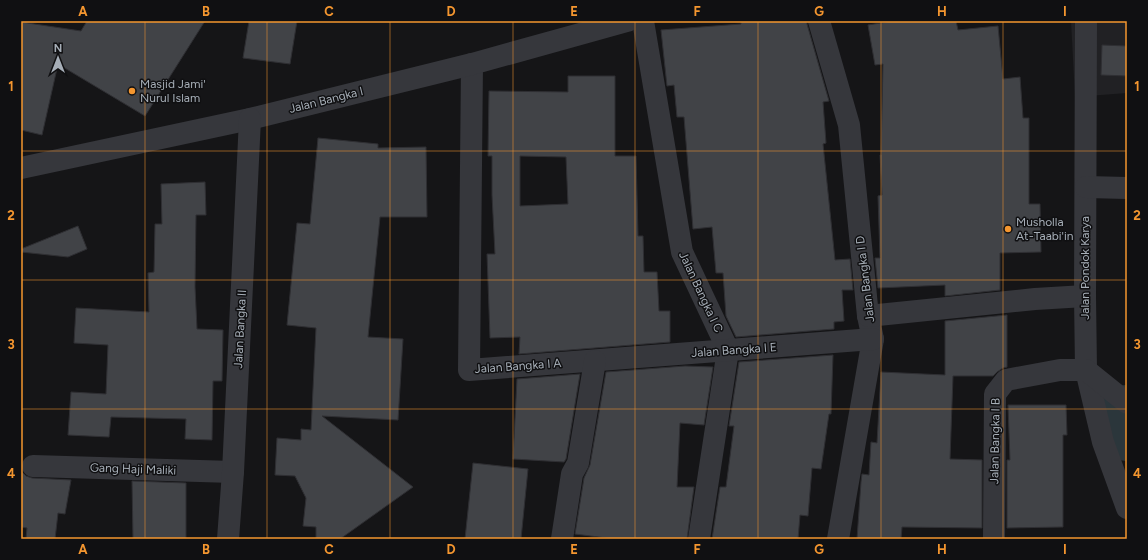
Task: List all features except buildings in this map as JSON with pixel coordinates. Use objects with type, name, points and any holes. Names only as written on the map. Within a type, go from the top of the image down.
[{"type":"street","name":"Jalan Bangka I","points":[[21,168],[250,119],[472,64],[627,21]]},
{"type":"street","name":"Jalan Bangka I C","points":[[643,21],[682,252],[728,350]]},
{"type":"street","name":"Jalan Bangka I D","points":[[819,21],[848,125],[868,316],[873,339],[838,539]]},
{"type":"street","name":"Jalan Pondok Karya","points":[[1086,21],[1086,188],[1084,296],[1086,370],[1103,442],[1127,508]]},
{"type":"street","name":"Jalan Bangka I A","points":[[472,64],[469,370],[595,361]]},
{"type":"street","name":"Jalan Bangka II","points":[[228,539],[233,472],[250,119]]},
{"type":"street","points":[[1086,188],[1127,188]]},
{"type":"street","points":[[868,316],[1028,299],[1084,296]]},
{"type":"street","name":"Jalan Bangka I E","points":[[595,361],[873,339]]},
{"type":"street","points":[[700,539],[728,350]]},
{"type":"street","points":[[562,539],[572,474],[578,463],[595,361]]},
{"type":"street","name":"Jalan Bangka I B","points":[[994,539],[995,394],[1006,380],[1060,370],[1086,370]]},
{"type":"street","points":[[1086,370],[1123,399]]},
{"type":"street","name":"Gang Haji Maliki","points":[[33,466],[233,472]]},
{"type":"shaded area","points":[[1071,21],[1127,21],[1127,93],[1075,97]]},
{"type":"waterway","points":[[1127,412],[1124,416],[1127,434]]},
{"type":"place","name":"Masjid Jami' Nurul Islam","points":[[132,91]]},
{"type":"place","name":"Musholla At-Taabi'in","points":[[1008,229]]}]
